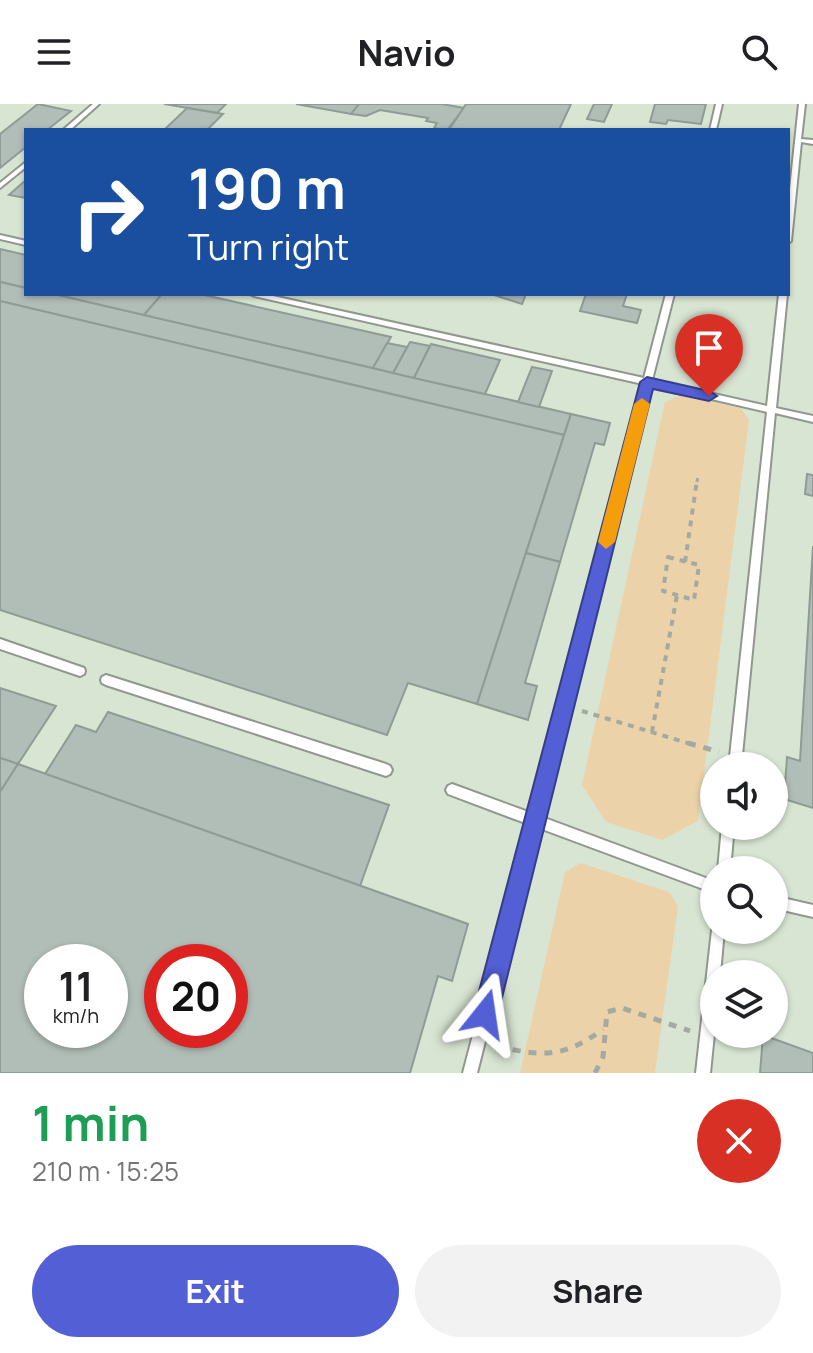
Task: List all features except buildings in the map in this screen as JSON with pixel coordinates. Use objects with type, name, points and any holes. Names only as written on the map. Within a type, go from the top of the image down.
[{"type":"lane","points":[[68,128],[96,104]]},
{"type":"lane","points":[[713,128],[719,104]]},
{"type":"lane","points":[[790,221],[802,104]]},
{"type":"lane","points":[[798,140],[813,142]]},
{"type":"lane","points":[[0,186],[24,166]]},
{"type":"lane","points":[[0,237],[24,243]]},
{"type":"lane","points":[[263,296],[813,419]]},
{"type":"lane","points":[[470,1073],[538,820],[564,706],[669,296]]},
{"type":"lane","points":[[736,752],[783,296]]},
{"type":"lane","points":[[0,644],[80,671]]},
{"type":"lane","points":[[106,680],[386,770]]},
{"type":"lane","points":[[452,790],[700,882]]},
{"type":"lane","points":[[788,905],[813,911]]},
{"type":"lane","points":[[703,1073],[706,1048]]},
{"type":"path","points":[[685,562],[698,475]]},
{"type":"path","points":[[668,557],[685,562],[699,565],[694,600],[663,591],[668,557]]},
{"type":"path","points":[[652,732],[677,595]]},
{"type":"path","points":[[564,706],[707,752]]},
{"type":"path","points":[[595,1073],[603,1057],[603,1029],[607,1012],[622,1008],[700,1034]]},
{"type":"path","points":[[478,1042],[538,1056],[586,1042],[603,1029]]},
{"type":"shaded area","points":[[0,104],[813,104],[813,1073],[0,1073]]},
{"type":"shaded area","points":[[681,395],[741,408],[749,420],[707,752],[700,752],[698,821],[662,840],[606,822],[582,785],[665,402]]},
{"type":"shaded area","points":[[581,863],[669,892],[678,906],[655,1073],[520,1073],[565,872]]},
{"type":"slow traffic","points":[[606,542],[642,404]]},
{"type":"route","points":[[485,1014],[538,820],[647,382],[709,396]]}]
